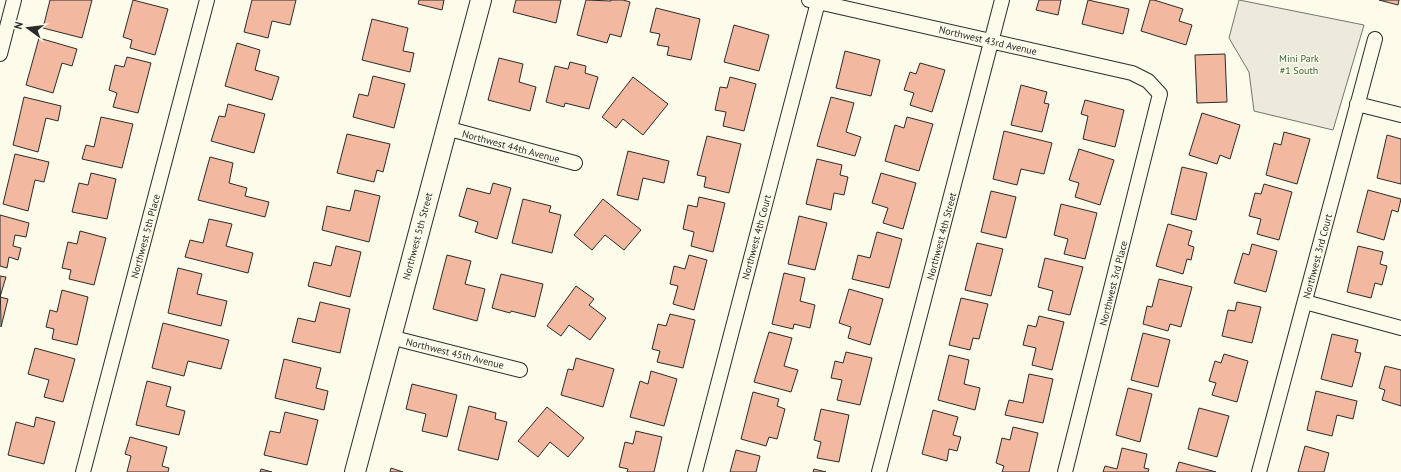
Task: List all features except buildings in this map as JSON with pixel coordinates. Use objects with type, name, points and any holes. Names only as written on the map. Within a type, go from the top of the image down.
[{"type":"street","points":[[0,54],[14,0]]},
{"type":"street","name":"Northwest 5th Place","points":[[83,472],[207,0]]},
{"type":"street","name":"Northwest 5th Street","points":[[354,472],[481,0]]},
{"type":"street","name":"Northwest 4th Street","points":[[879,472],[1002,0]]},
{"type":"street","name":"Northwest 43rd Avenue","points":[[813,1],[1132,73],[1148,81],[1160,94]]},
{"type":"street","name":"Northwest 4th Court","points":[[694,472],[813,1]]},
{"type":"street","name":"Northwest 3rd Court","points":[[1259,472],[1375,39]]},
{"type":"street","name":"Northwest 3rd Place","points":[[1066,472],[1160,94]]},
{"type":"street","points":[[1357,104],[1401,115]]},
{"type":"street","name":"Northwest 44th Avenue","points":[[446,128],[575,163]]},
{"type":"street","points":[[1305,302],[1401,328]]},
{"type":"street","name":"Northwest 45th Avenue","points":[[390,337],[520,370]]},
{"type":"green space","name":"Mini Park #1 South","points":[[1239,0],[1364,25],[1333,130],[1254,111],[1249,72],[1229,38]]}]
